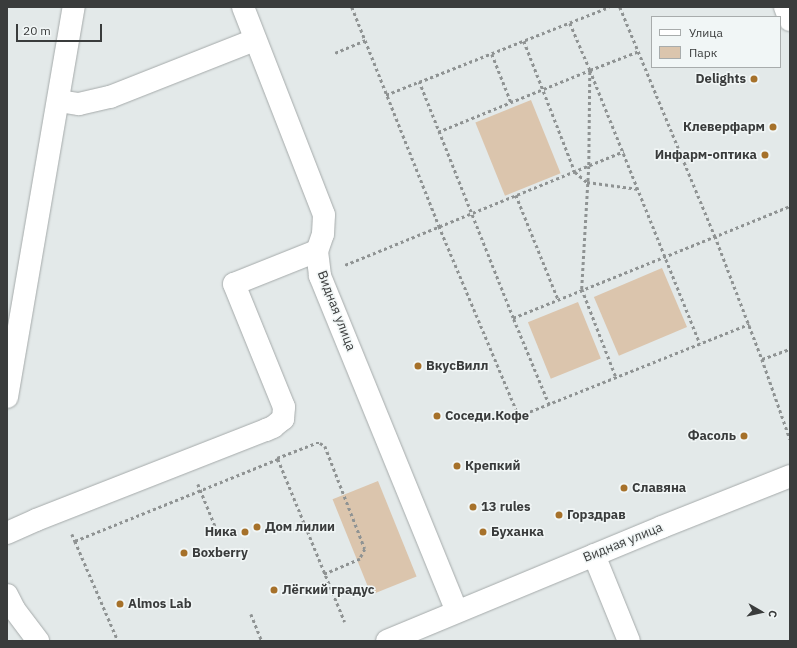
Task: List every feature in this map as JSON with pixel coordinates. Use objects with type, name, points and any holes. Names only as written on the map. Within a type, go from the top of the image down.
[{"type":"street","points":[[7,397],[74,7]]},
{"type":"street","name":"Видная улица","points":[[243,7],[324,215],[323,234],[317,251],[320,276],[457,611]]},
{"type":"street","points":[[785,7],[790,20]]},
{"type":"street","points":[[59,101],[79,104],[110,97],[255,40]]},
{"type":"street","points":[[7,533],[273,427],[283,418],[284,407],[234,284],[317,251]]},
{"type":"street","name":"Видная улица","points":[[387,641],[457,611],[790,476]]},
{"type":"street","points":[[594,555],[629,641]]},
{"type":"street","points":[[7,595],[14,609],[38,641]]},
{"type":"path","points":[[352,7],[439,226],[519,416],[749,324]]},
{"type":"path","points":[[386,95],[609,7]]},
{"type":"path","points":[[620,7],[715,236],[762,359],[790,439]]},
{"type":"path","points":[[570,23],[624,151],[700,344]]},
{"type":"path","points":[[335,53],[365,40]]},
{"type":"path","points":[[524,41],[575,172],[587,182],[639,189]]},
{"type":"path","points":[[438,132],[639,51]]},
{"type":"path","points":[[492,54],[511,102]]},
{"type":"path","points":[[590,70],[589,166],[582,290],[616,377]]},
{"type":"path","points":[[419,82],[549,404]]},
{"type":"path","points":[[320,276],[624,151]]},
{"type":"path","points":[[516,195],[558,299]]},
{"type":"path","points":[[513,318],[664,255],[790,206]]},
{"type":"path","points":[[762,359],[790,349]]},
{"type":"path","points":[[75,542],[320,443],[325,446],[365,549],[364,555],[360,559],[324,574]]},
{"type":"path","points":[[278,459],[345,622]]},
{"type":"path","points":[[188,461],[216,528]]},
{"type":"path","points":[[62,510],[118,641]]},
{"type":"path","points":[[251,614],[262,641]]},
{"type":"green space","points":[[531,100],[561,173],[505,196],[475,122]]},
{"type":"green space","points":[[662,268],[687,327],[619,356],[594,297]]},
{"type":"green space","points":[[578,302],[601,359],[551,379],[528,322]]},
{"type":"green space","points":[[378,481],[417,576],[371,595],[333,499]]},
{"type":"place","name":"Delights","points":[[754,79]]},
{"type":"place","name":"Клеверфарм","points":[[773,127]]},
{"type":"place","name":"Инфарм-оптика","points":[[765,155]]},
{"type":"place","name":"ВкусВилл","points":[[418,366]]},
{"type":"place","name":"Соседи.Кофе","points":[[437,416]]},
{"type":"place","name":"Фасоль","points":[[744,436]]},
{"type":"place","name":"Крепкий","points":[[457,466]]},
{"type":"place","name":"Славяна","points":[[624,488]]},
{"type":"place","name":"13 rules","points":[[473,507]]},
{"type":"place","name":"Горздрав","points":[[559,515]]},
{"type":"place","name":"Дом лилии","points":[[257,527]]},
{"type":"place","name":"Ника","points":[[245,532]]},
{"type":"place","name":"Буханка","points":[[483,532]]},
{"type":"place","name":"Boxberry","points":[[184,553]]},
{"type":"place","name":"Лёгкий градус","points":[[274,590]]},
{"type":"place","name":"Almos Lab","points":[[120,604]]}]
